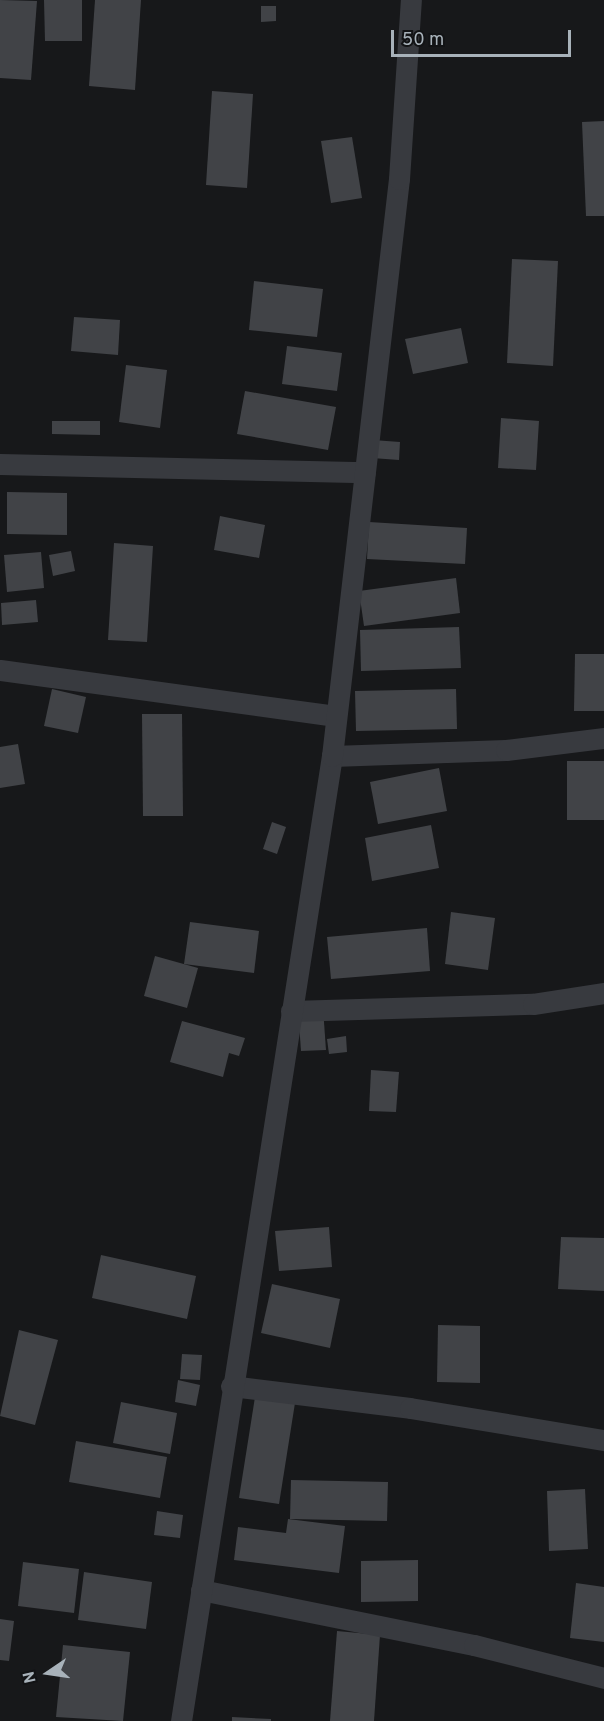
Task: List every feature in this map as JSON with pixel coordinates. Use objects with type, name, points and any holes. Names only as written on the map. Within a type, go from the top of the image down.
[{"type":"street","points":[[181,1721],[231,1386],[332,756],[399,179],[411,0]]},
{"type":"street","points":[[0,464],[365,472]]},
{"type":"street","points":[[0,670],[336,716]]},
{"type":"street","points":[[332,756],[506,750],[604,738]]},
{"type":"street","points":[[291,1011],[533,1004],[604,993]]},
{"type":"street","points":[[231,1386],[410,1408],[604,1440]]},
{"type":"street","points":[[201,1590],[462,1642],[604,1678]]},
{"type":"building","points":[[0,0],[37,1],[31,80],[0,78]]},
{"type":"building","points":[[44,0],[82,0],[82,41],[45,41]]},
{"type":"building","points":[[95,0],[141,0],[135,90],[89,86]]},
{"type":"building","points":[[261,6],[276,6],[276,21],[261,22]]},
{"type":"building","points":[[212,91],[253,94],[247,188],[206,185]]},
{"type":"building","points":[[604,121],[604,216],[586,216],[582,122]]},
{"type":"building","points":[[352,137],[362,198],[331,203],[321,141]]},
{"type":"building","points":[[512,259],[558,261],[553,366],[507,363]]},
{"type":"building","points":[[254,281],[323,289],[317,337],[249,330]]},
{"type":"building","points":[[74,317],[120,320],[118,355],[71,351]]},
{"type":"building","points":[[461,328],[468,363],[413,374],[405,339]]},
{"type":"building","points":[[287,346],[342,353],[337,391],[282,384]]},
{"type":"building","points":[[126,365],[167,370],[160,428],[119,422]]},
{"type":"building","points":[[245,391],[336,407],[328,450],[237,434]]},
{"type":"building","points":[[501,418],[539,421],[536,470],[498,468]]},
{"type":"building","points":[[52,421],[100,421],[100,435],[52,434]]},
{"type":"building","points":[[373,440],[400,442],[399,460],[372,458]]},
{"type":"building","points":[[7,492],[67,493],[67,535],[7,534]]},
{"type":"building","points":[[220,516],[265,525],[259,558],[214,550]]},
{"type":"building","points":[[369,522],[467,528],[465,564],[367,559]]},
{"type":"building","points":[[114,543],[153,546],[147,642],[108,640]]},
{"type":"building","points":[[71,551],[75,571],[53,576],[49,555]]},
{"type":"building","points":[[41,552],[44,588],[7,592],[4,555]]},
{"type":"building","points":[[456,578],[460,613],[364,626],[359,591]]},
{"type":"building","points":[[36,600],[38,622],[2,625],[1,603]]},
{"type":"building","points":[[459,627],[461,668],[361,671],[360,630]]},
{"type":"building","points":[[575,654],[604,654],[604,711],[574,711]]},
{"type":"building","points":[[52,689],[86,697],[78,733],[44,726]]},
{"type":"building","points":[[456,689],[457,729],[356,731],[355,691]]},
{"type":"building","points":[[142,714],[182,714],[183,816],[143,816]]},
{"type":"building","points":[[18,744],[25,784],[0,788],[0,747]]},
{"type":"building","points":[[567,761],[604,761],[604,820],[567,820]]},
{"type":"building","points":[[439,768],[447,811],[378,824],[370,782]]},
{"type":"building","points":[[272,822],[286,827],[277,854],[263,849]]},
{"type":"building","points":[[431,825],[439,868],[372,881],[365,838]]},
{"type":"building","points":[[451,912],[495,918],[488,970],[445,964]]},
{"type":"building","points":[[190,922],[259,931],[254,973],[184,964]]},
{"type":"building","points":[[427,928],[430,971],[331,979],[327,937]]},
{"type":"building","points":[[155,956],[198,968],[187,1008],[144,996]]},
{"type":"building","points":[[323,1008],[326,1050],[301,1051],[298,1009]]},
{"type":"building","points":[[182,1021],[245,1038],[239,1056],[229,1053],[223,1077],[170,1062]]},
{"type":"building","points":[[346,1036],[347,1052],[329,1054],[327,1039]]},
{"type":"building","points":[[371,1070],[399,1072],[396,1112],[369,1111]]},
{"type":"building","points":[[329,1227],[332,1267],[279,1271],[275,1231]]},
{"type":"building","points":[[561,1237],[604,1238],[604,1291],[558,1289]]},
{"type":"building","points":[[101,1255],[196,1276],[187,1319],[92,1298]]},
{"type":"building","points":[[272,1284],[340,1299],[330,1348],[261,1333]]},
{"type":"building","points":[[438,1325],[480,1326],[480,1383],[437,1382]]},
{"type":"building","points":[[19,1330],[58,1340],[35,1425],[0,1416]]},
{"type":"building","points":[[182,1354],[202,1355],[200,1380],[180,1379]]},
{"type":"building","points":[[178,1380],[200,1385],[196,1406],[175,1402]]},
{"type":"building","points":[[255,1397],[295,1403],[279,1504],[239,1498]]},
{"type":"building","points":[[121,1402],[177,1413],[170,1454],[113,1443]]},
{"type":"building","points":[[76,1441],[167,1457],[160,1498],[69,1482]]},
{"type":"building","points":[[291,1480],[388,1482],[387,1521],[290,1519]]},
{"type":"building","points":[[585,1489],[588,1549],[549,1551],[547,1491]]},
{"type":"building","points":[[157,1511],[183,1515],[180,1538],[154,1535]]},
{"type":"building","points":[[288,1519],[345,1526],[339,1573],[234,1560],[238,1527],[286,1533]]},
{"type":"building","points":[[418,1560],[418,1601],[361,1602],[361,1561]]},
{"type":"building","points":[[23,1562],[79,1569],[74,1613],[18,1606]]},
{"type":"building","points":[[84,1572],[152,1582],[146,1629],[78,1620]]},
{"type":"building","points":[[576,1583],[604,1587],[604,1642],[570,1638]]},
{"type":"building","points":[[0,1619],[14,1621],[9,1661],[0,1660]]},
{"type":"building","points":[[337,1631],[380,1635],[374,1721],[330,1721]]},
{"type":"building","points":[[63,1645],[130,1652],[123,1721],[56,1717]]},
{"type":"building","points":[[232,1717],[271,1719],[271,1721],[232,1721]]}]
